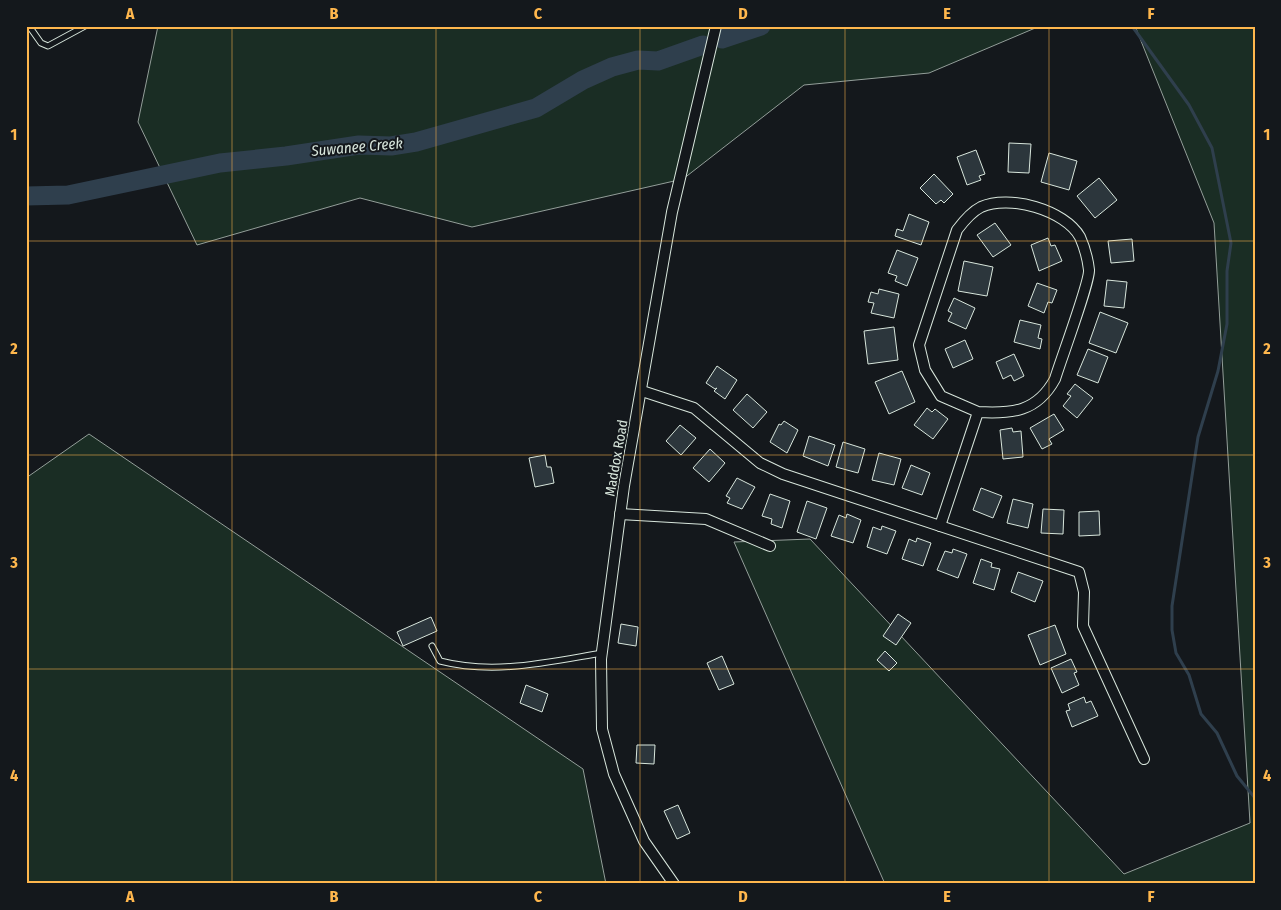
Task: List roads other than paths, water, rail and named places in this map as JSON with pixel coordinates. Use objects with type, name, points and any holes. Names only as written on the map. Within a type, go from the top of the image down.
[{"type":"street","name":"Maddox Road","points":[[674,884],[644,841],[614,774],[602,729],[602,653],[620,514],[672,212],[716,26]]},
{"type":"street","points":[[1001,202],[1034,206],[1068,224],[1080,238],[1089,272],[1055,379],[1049,390],[1029,407],[1005,414],[978,412],[941,396],[925,370],[919,345],[957,230],[967,217],[981,207],[1001,202]]},
{"type":"street","points":[[642,391],[694,408],[760,463],[783,474],[1079,572],[1084,592],[1083,626],[1144,759]]},
{"type":"street","points":[[940,526],[978,412]]},
{"type":"street","points":[[620,514],[706,519],[770,546]]},
{"type":"lane","points":[[29,26],[41,43],[48,46],[85,26]]},
{"type":"lane","points":[[432,646],[440,661],[455,665],[502,668],[602,653]]},
{"type":"waterway","name":"Suwanee Creek","points":[[722,39],[761,26]]},
{"type":"waterway","points":[[1132,26],[1189,105],[1212,148],[1231,243],[1227,271],[1227,324],[1218,371],[1198,437],[1172,606],[1172,630],[1176,653],[1189,675],[1201,714],[1217,733],[1237,776],[1255,798]]},
{"type":"waterway","name":"Suwanee Creek","points":[[26,196],[68,195],[220,163],[286,156],[359,145],[391,146],[416,142],[536,108],[583,80],[612,67],[638,60],[658,61],[703,45]]}]
